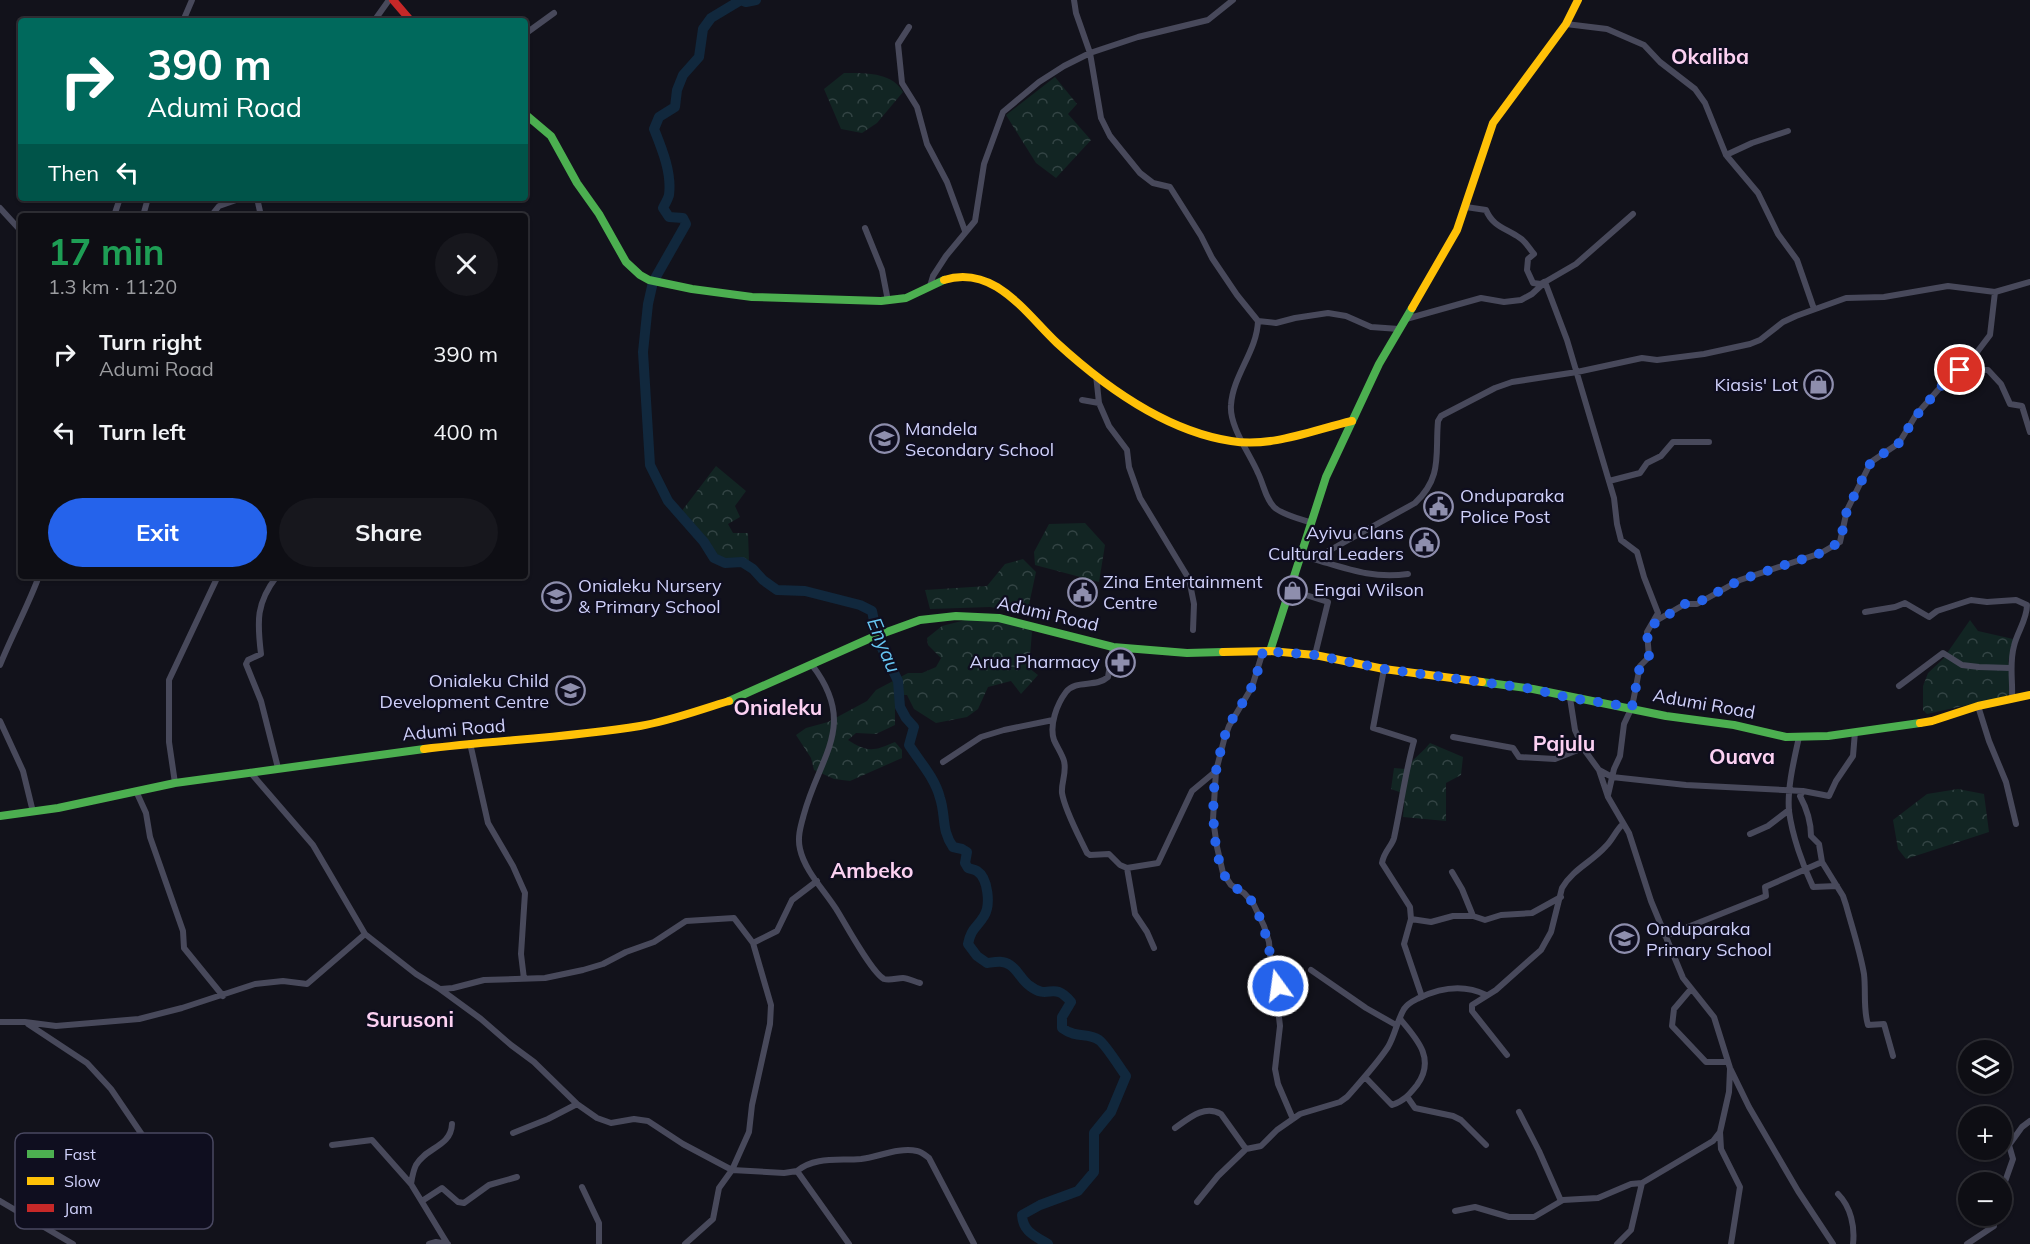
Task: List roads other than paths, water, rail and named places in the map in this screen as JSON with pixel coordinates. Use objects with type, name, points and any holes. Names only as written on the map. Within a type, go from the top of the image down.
[{"type":"main road","points":[[391,0],[408,18]]},
{"type":"main road","points":[[1267,651],[1301,559],[1326,477],[1378,364],[1457,230],[1493,123],[1566,24],[1578,0]]},
{"type":"main road","points":[[528,117],[553,138],[579,186],[603,220],[623,258],[636,271],[654,280],[728,295],[823,301],[888,301],[906,298],[930,286],[960,276],[991,283],[1021,306],[1054,340],[1096,375],[1181,428],[1244,443],[1278,440],[1352,421]]},
{"type":"main road","name":"Adumi Road","points":[[0,816],[33,812],[175,783],[278,768],[470,743],[534,739],[640,726],[736,699],[876,636],[920,620],[982,616],[999,618],[1113,646],[1187,653],[1267,651],[1315,655],[1384,669],[1533,689],[1684,719],[1734,725],[1786,737],[1855,732],[1932,721],[1978,706],[2030,695]]},
{"type":"street","points":[[184,18],[192,0]]},
{"type":"street","points":[[376,18],[391,0]]},
{"type":"street","points":[[1074,0],[1076,13],[1090,53],[1101,118],[1110,136],[1140,173],[1153,183],[1170,187],[1212,258],[1258,321],[1276,323],[1328,313],[1346,316],[1371,327],[1399,329]]},
{"type":"street","points":[[930,286],[933,276],[965,231],[973,224],[984,164],[1003,112],[1039,82],[1090,53],[1163,30],[1208,20],[1233,0]]},
{"type":"street","points":[[528,32],[554,13]]},
{"type":"street","points":[[1566,24],[1607,29],[1644,45],[1660,62],[1695,89],[1705,104],[1726,155],[1758,193],[1778,234],[1797,260],[1814,309]]},
{"type":"street","points":[[909,27],[898,44],[902,83],[917,106],[927,144],[947,182],[965,231]]},
{"type":"street","points":[[1726,155],[1752,143],[1788,131]]},
{"type":"street","points":[[213,213],[219,206],[233,201]]},
{"type":"street","points":[[1466,207],[1486,210],[1496,225],[1523,240],[1534,254],[1528,259],[1527,270],[1533,283],[1540,284],[1576,264],[1633,214]]},
{"type":"street","points":[[0,208],[18,228]]},
{"type":"street","points":[[865,228],[882,270],[888,301]]},
{"type":"street","points":[[1406,319],[1481,298],[1504,302],[1521,300],[1545,282]]},
{"type":"street","points":[[1545,282],[1577,372],[1614,498],[1621,540],[1637,552],[1644,578],[1658,613],[1647,632],[1649,657],[1640,666],[1632,707],[1624,724],[1620,756],[1608,797]]},
{"type":"street","points":[[1314,559],[1415,503],[1426,493],[1433,480],[1436,467],[1438,425],[1441,416],[1495,388],[1512,382],[1577,372],[1642,358],[1657,360],[1704,354],[1750,344],[1761,340],[1783,322],[1846,298],[1884,297],[1948,286],[1995,292],[2030,282]]},
{"type":"street","points":[[1654,622],[1685,604],[1697,603],[1740,580],[1821,553],[1840,542],[1847,510],[1871,462],[1899,443],[1916,416],[1945,382],[1971,360],[1990,334],[1995,292]]},
{"type":"street","points":[[1258,321],[1255,339],[1234,389],[1230,407],[1234,426],[1258,473],[1268,500],[1276,509],[1312,523]]},
{"type":"street","points":[[1960,370],[1988,370],[2001,384],[2010,404],[2022,406],[2030,432]]},
{"type":"street","points":[[1096,375],[1099,403],[1109,426],[1127,450],[1129,467],[1140,498],[1189,579],[1194,604],[1193,630]]},
{"type":"street","points":[[1083,400],[1099,403]]},
{"type":"street","points":[[1609,481],[1640,472],[1647,463],[1661,456],[1673,441],[1710,442]]},
{"type":"street","points":[[1301,559],[1314,559],[1372,576],[1388,577],[1408,574]]},
{"type":"street","points":[[0,665],[14,630],[29,604],[38,579]]},
{"type":"street","points":[[175,783],[169,742],[169,680],[217,579]]},
{"type":"street","points":[[275,579],[259,609],[261,654],[248,660],[246,664],[261,700],[278,768]]},
{"type":"street","points":[[1290,590],[1328,602],[1315,655]]},
{"type":"street","points":[[1865,612],[1905,603],[1929,617],[1937,611],[1971,600],[1987,602],[2016,600],[2027,605],[2027,614],[2014,644],[2010,668],[2012,699]]},
{"type":"street","points":[[1113,646],[1108,677],[1102,681],[1070,689],[1053,720],[1053,737],[1064,759],[1063,798],[1087,853],[1090,855],[1109,854],[1120,865],[1127,868],[1158,863],[1192,791],[1216,771]]},
{"type":"street","points":[[1267,651],[1252,687],[1229,726],[1216,771],[1214,830],[1221,868],[1231,885],[1254,903],[1266,934],[1278,991],[1280,1026],[1275,1069],[1278,1084],[1293,1119]]},
{"type":"street","points":[[1899,686],[1943,654],[1962,665],[1979,668],[2010,668]]},
{"type":"street","points":[[812,665],[822,679],[831,702],[834,731],[828,755],[812,789],[799,835],[802,858],[856,944],[883,978],[902,978],[920,983]]},
{"type":"street","points":[[1384,669],[1372,728],[1414,741],[1394,839],[1386,849],[1382,863],[1384,870],[1409,903],[1411,918],[1404,944],[1422,997]]},
{"type":"street","points":[[1570,698],[1575,730],[1583,748],[1599,770],[1608,797],[1629,833],[1651,901],[1683,978],[1713,1017],[1729,1065],[1749,1107],[1798,1191],[1833,1244]]},
{"type":"street","points":[[1978,706],[2006,782],[2016,824]]},
{"type":"street","points":[[943,762],[981,737],[1053,720]]},
{"type":"street","points":[[0,721],[23,771],[33,812]]},
{"type":"street","points":[[1599,770],[1612,777],[1752,790],[1803,791],[1829,796],[1853,756],[1855,732]]},
{"type":"street","points":[[1799,736],[1789,810],[1805,869],[1813,887],[1837,886]]},
{"type":"street","points":[[1453,737],[1513,748],[1519,757],[1555,759],[1583,748]]},
{"type":"street","points":[[470,743],[488,823],[519,876],[525,893],[521,954],[524,979]]},
{"type":"street","points":[[250,772],[313,846],[364,934],[481,1019],[534,1062],[577,1104],[604,1121],[615,1123],[634,1119],[648,1121],[683,1144],[732,1170],[784,1173],[797,1171],[811,1163],[831,1159],[859,1159],[901,1151],[916,1151],[929,1158],[974,1244]]},
{"type":"street","points":[[136,791],[146,813],[150,837],[183,931],[184,948],[224,996]]},
{"type":"street","points":[[1803,791],[1800,796],[1811,825],[1811,837],[1819,844],[1822,862],[1846,905],[1863,970],[1867,999],[1865,1015],[1868,1025],[1884,1024],[1893,1056]]},
{"type":"street","points":[[1750,834],[1768,826],[1789,810]]},
{"type":"street","points":[[1507,1055],[1470,1008],[1496,990],[1541,950],[1551,932],[1562,888],[1570,876],[1607,846],[1623,824]]},
{"type":"street","points":[[1665,936],[1766,896],[1765,887],[1822,862]]},
{"type":"street","points":[[1127,868],[1135,914],[1154,948]]},
{"type":"street","points":[[1452,872],[1473,916]]},
{"type":"street","points":[[753,943],[777,930],[792,900],[817,881]]},
{"type":"street","points":[[1411,918],[1431,922],[1453,916],[1473,916],[1485,920],[1501,915],[1532,913],[1561,897]]},
{"type":"street","points":[[440,989],[484,980],[560,975],[603,964],[626,952],[654,942],[690,920],[734,918],[753,943],[770,1000],[770,1016],[752,1105],[749,1132],[732,1170],[719,1188],[713,1219],[685,1244]]},
{"type":"street","points":[[0,1022],[56,1026],[139,1019],[224,996],[255,984],[283,981],[307,984],[364,934]]},
{"type":"street","points":[[1311,970],[1366,1008],[1398,1022],[1419,1041],[1426,1061],[1420,1081],[1408,1098],[1390,1104],[1365,1077]]},
{"type":"street","points":[[1197,1202],[1218,1176],[1246,1149],[1261,1146],[1277,1130],[1293,1119],[1340,1102],[1365,1077],[1390,1044],[1408,1004],[1446,988],[1486,995]]},
{"type":"street","points":[[1691,988],[1674,1009],[1672,1026],[1706,1062],[1729,1065]]},
{"type":"street","points":[[25,1022],[87,1063],[111,1089],[141,1133]]},
{"type":"street","points":[[1729,1065],[1729,1092],[1720,1132],[1721,1149],[1740,1187],[1731,1244]]},
{"type":"street","points":[[1408,1098],[1415,1108],[1453,1116],[1461,1120],[1486,1145]]},
{"type":"street","points":[[513,1133],[577,1104]]},
{"type":"street","points":[[1175,1128],[1194,1115],[1209,1109],[1215,1110],[1221,1113],[1246,1149]]},
{"type":"street","points":[[1519,1112],[1561,1201]]},
{"type":"street","points":[[2008,1172],[2013,1159],[2009,1145],[2022,1127],[2030,1121]]},
{"type":"street","points":[[411,1184],[418,1162],[430,1150],[443,1143],[450,1135],[452,1124]]},
{"type":"street","points":[[1455,1211],[1475,1207],[1509,1217],[1534,1217],[1561,1201],[1598,1198],[1614,1190],[1642,1183],[1713,1141],[1720,1132]]},
{"type":"street","points":[[332,1145],[372,1140],[411,1184],[448,1243]]},
{"type":"street","points":[[797,1171],[849,1244]]},
{"type":"street","points":[[422,1201],[442,1188],[458,1202],[464,1203],[489,1185],[517,1177]]},
{"type":"street","points":[[1617,1244],[1631,1230],[1642,1183]]},
{"type":"street","points":[[582,1187],[599,1223],[599,1244]]},
{"type":"street","points":[[1838,1194],[1843,1199],[1854,1226],[1853,1244]]},
{"type":"street","points":[[0,1201],[15,1210]]},
{"type":"street","points":[[1967,1244],[1994,1226]]},
{"type":"street","points":[[48,1229],[73,1244]]},
{"type":"street","points":[[429,1244],[448,1243]]},
{"type":"waterway","name":"Enyau","points":[[741,0],[711,18],[703,29],[699,57],[683,75],[677,90],[675,107],[659,117],[654,129],[666,161],[669,178],[669,195],[663,208],[669,217],[683,218],[686,224],[653,282],[648,304],[643,352],[650,465],[668,501],[704,542],[714,558],[725,563],[742,562],[777,590],[805,591],[860,605],[872,611],[878,640],[898,681],[900,707],[914,727],[909,745],[938,791],[949,841],[953,847],[967,852],[965,863],[968,868],[981,874],[986,885],[988,899],[986,911],[973,931],[968,944],[977,956],[987,963],[1002,962],[1010,965],[1027,984],[1036,990],[1060,992],[1065,996],[1071,1002],[1062,1017],[1062,1028],[1099,1040],[1126,1076],[1111,1112],[1094,1133],[1094,1172],[1078,1191],[1040,1205],[1022,1215],[1027,1230],[1048,1244]]},
{"type":"waterway","name":"Enyau","points":[[741,0],[746,2],[756,0]]},
{"type":"place","name":"Kiasis' Lot","points":[[1819,385]]},
{"type":"place","name":"Mandela Secondary School","points":[[884,439]]},
{"type":"place","name":"Onduparaka Police Post","points":[[1439,506]]},
{"type":"place","name":"Ayivu Clans Cultural Leaders","points":[[1425,543]]},
{"type":"place","name":"Engai Wilson","points":[[1293,590]]},
{"type":"place","name":"Zina Entertainment Centre","points":[[1082,592]]},
{"type":"place","name":"Onialeku Nursery & Primary School","points":[[557,596]]},
{"type":"place","name":"Arua Pharmacy","points":[[1121,662]]},
{"type":"place","name":"Onialeku Child Development Centre","points":[[570,691]]},
{"type":"place","name":"Onduparaka Primary School","points":[[1625,939]]},
{"type":"district","name":"Okaliba","points":[[1710,57]]},
{"type":"district","name":"Onialeku","points":[[778,708]]},
{"type":"district","name":"Pajulu","points":[[1564,744]]},
{"type":"district","name":"Ouava","points":[[1742,757]]},
{"type":"district","name":"Ambeko","points":[[872,871]]},
{"type":"district","name":"Surusoni","points":[[410,1020]]}]
